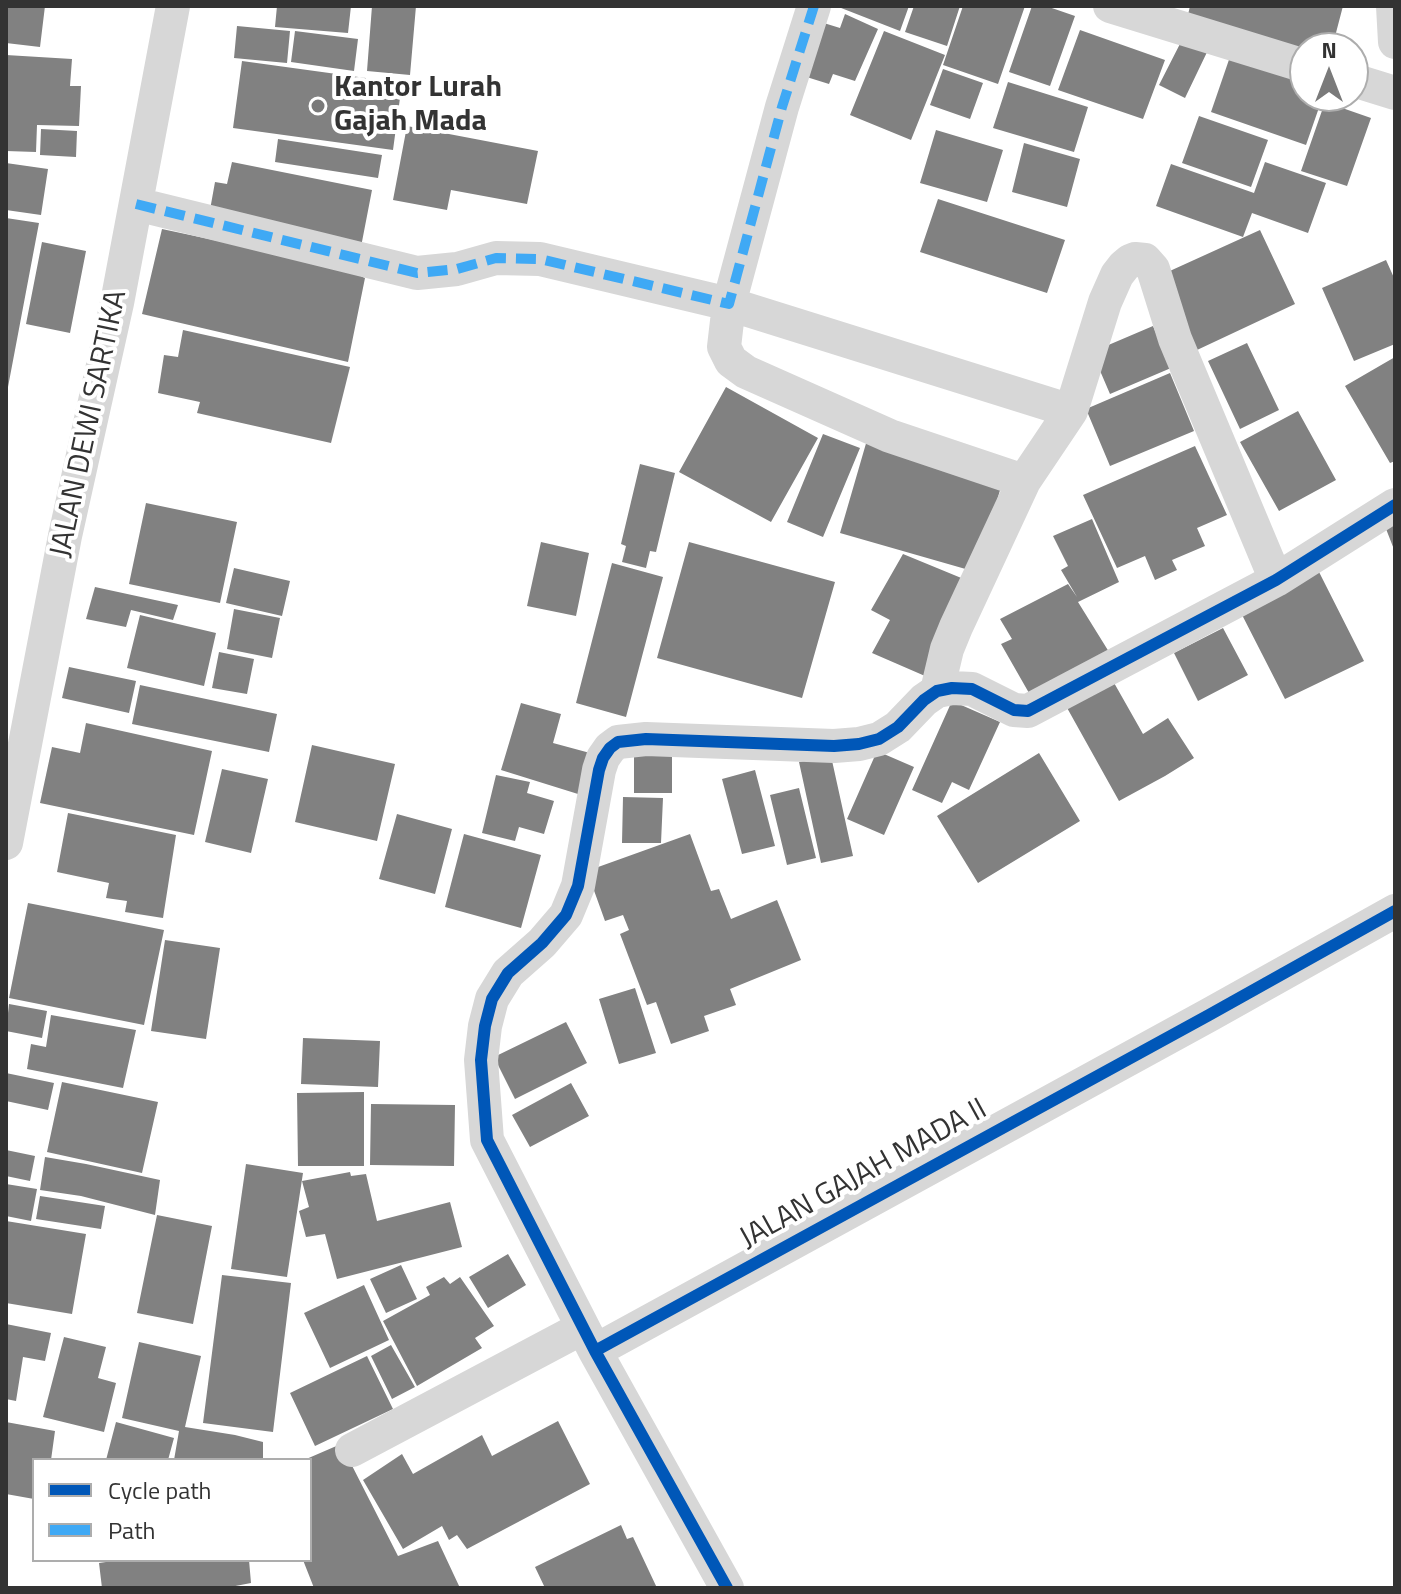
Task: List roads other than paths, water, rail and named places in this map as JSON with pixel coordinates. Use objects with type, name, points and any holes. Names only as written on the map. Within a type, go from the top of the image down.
[{"type":"street","name":"JALAN DEWI SARTIKA","points":[[6,843],[65,536],[117,303],[173,6]]},
{"type":"street","points":[[814,6],[782,107],[729,304],[724,347],[731,361],[746,372],[890,436],[1024,481]]},
{"type":"street","points":[[1110,6],[1289,61]]},
{"type":"street","points":[[1393,6],[1395,42]]},
{"type":"street","points":[[1369,85],[1395,93]]},
{"type":"street","points":[[136,204],[417,273],[457,269],[496,258],[540,259],[729,304],[1071,411]]},
{"type":"street","points":[[937,691],[956,627],[1024,481],[1071,411],[1105,302],[1117,275],[1135,259],[1145,260],[1153,269],[1175,339],[1276,580]]},
{"type":"street","points":[[727,1588],[588,1339],[487,1140],[481,1060],[492,999],[508,973],[542,943],[566,915],[578,886],[603,758],[618,742],[630,739],[834,746],[859,744],[879,739],[898,727],[924,700],[937,691],[952,688],[972,689],[1014,710],[1028,711],[1276,580],[1395,505]]},
{"type":"street","name":"JALAN GAJAH MADA II","points":[[352,1450],[588,1339],[1195,1023],[1395,911]]},
{"type":"place","name":"Kantor Lurah Gajah Mada","points":[[318,106]]}]
